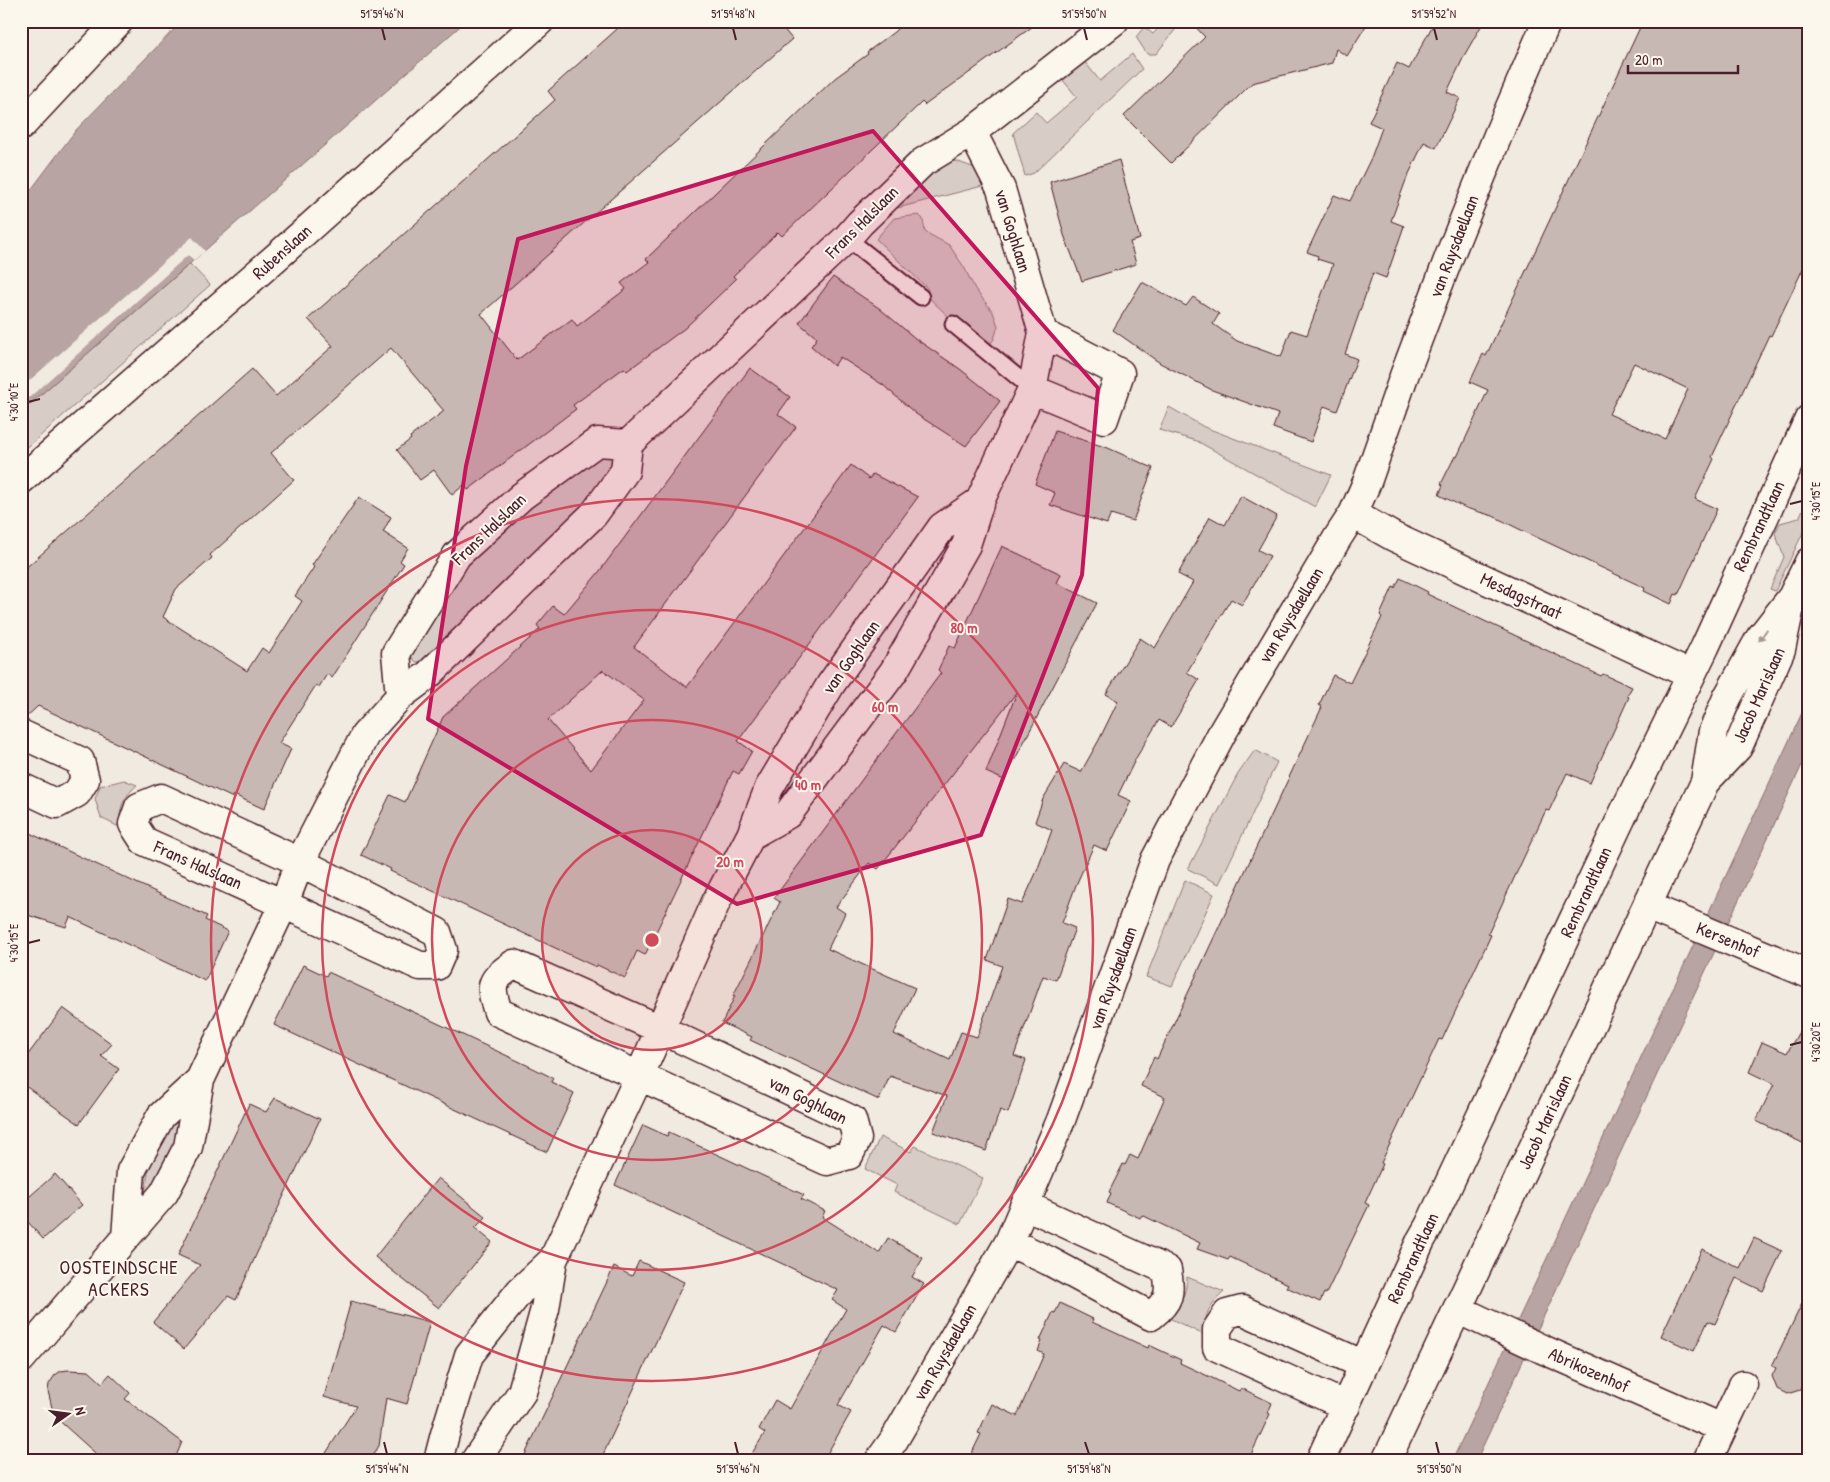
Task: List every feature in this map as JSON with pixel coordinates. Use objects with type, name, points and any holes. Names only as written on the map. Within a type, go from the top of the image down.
[{"type":"street","points":[[21,126],[119,21]]},
{"type":"street","name":"Rubenslaan","points":[[21,480],[282,253],[540,21]]},
{"type":"street","name":"Frans Halslaan","points":[[400,696],[396,653],[457,555],[522,496],[597,442],[628,444],[847,238],[923,162],[972,132],[1114,21]]},
{"type":"street","name":"van Ruysdaellaan","points":[[879,1461],[894,1440],[1009,1242],[1061,1120],[1155,860],[1222,733],[1353,514],[1367,482],[1404,376],[1455,243],[1498,135],[1547,21]]},
{"type":"street","name":"van Goghlaan","points":[[751,835],[788,814],[894,671],[966,545],[980,501],[1032,389],[1043,333],[1001,189],[972,132]]},
{"type":"street","points":[[1032,389],[1104,419],[1120,373],[1043,333]]},
{"type":"street","name":"Rembrandtlaan","points":[[1320,1461],[1421,1240],[1627,806],[1705,647],[1759,525],[1809,420]]},
{"type":"street","points":[[21,1359],[164,1193],[188,1147],[200,1080],[284,903],[300,862],[365,736],[400,696],[428,675],[594,514],[625,471],[628,444]]},
{"type":"street","name":"van Goghlaan","points":[[475,1461],[522,1392],[545,1309],[554,1260],[639,1077],[716,902],[751,835],[769,788],[832,684],[942,527],[980,501]]},
{"type":"street","name":"Mesdagstraat","points":[[1353,514],[1394,537],[1691,675]]},
{"type":"street","name":"Jacob Marislaan","points":[[1386,1461],[1705,782],[1713,731],[1727,698],[1760,638],[1792,597],[1809,562]]},
{"type":"street","points":[[21,734],[80,761],[85,780],[76,793],[57,804],[21,788]]},
{"type":"street","name":"Frans Halslaan","points":[[161,798],[300,862],[437,932],[443,950],[436,966],[420,966],[144,840],[133,824],[139,807],[161,798]]},
{"type":"street","name":"Kersenhof","points":[[1647,906],[1809,974]]},
{"type":"street","name":"van Goghlaan","points":[[514,964],[660,1029],[852,1120],[857,1139],[849,1156],[828,1161],[639,1077],[498,1012],[492,991],[498,976],[514,964]]},
{"type":"street","points":[[126,1237],[131,1171],[161,1116],[200,1080]]},
{"type":"street","points":[[1009,1242],[1049,1261],[1151,1316],[1162,1307],[1171,1289],[1167,1270],[1025,1205]]},
{"type":"street","name":"van Goghlaan","points":[[438,1461],[469,1355],[520,1291],[554,1260]]},
{"type":"street","name":"Abrikozenhof","points":[[1457,1309],[1542,1349],[1722,1428]]},
{"type":"street","points":[[1346,1406],[1217,1347],[1217,1329],[1227,1314],[1242,1310],[1364,1365]]},
{"type":"street","points":[[1707,1461],[1743,1385]]},
{"type":"lane","points":[[847,238],[921,297]]},
{"type":"lane","points":[[953,324],[1032,389]]},
{"type":"highlighted area","points":[[873,131],[1098,388],[1082,575],[981,835],[737,904],[428,719],[466,466],[518,239]]},
{"type":"shaded area","points":[[182,21],[466,21],[21,412],[21,203],[76,130]]},
{"type":"shaded area","points":[[1165,21],[1182,21],[1156,54],[1147,54],[1136,37],[1144,27],[1153,34]]},
{"type":"shaded area","points":[[1132,54],[1142,69],[1034,173],[1025,176],[1013,133],[1036,112],[1046,123],[1077,97],[1061,78],[1084,61],[1100,81]]},
{"type":"shaded area","points":[[956,161],[975,168],[986,185],[886,211],[935,163]]},
{"type":"shaded area","points":[[919,215],[923,219],[925,232],[949,245],[964,267],[975,289],[993,312],[998,326],[994,339],[987,348],[955,316],[951,319],[925,294],[928,289],[876,239],[894,218]]},
{"type":"shaded area","points":[[190,264],[210,285],[21,453],[21,412]]},
{"type":"shaded area","points":[[1169,407],[1204,427],[1331,475],[1315,507],[1197,441],[1159,430]]},
{"type":"shaded area","points":[[608,454],[614,466],[566,530],[423,662],[416,662],[410,655],[471,557],[495,530],[599,456]]},
{"type":"shaded area","points":[[1809,496],[1809,520],[1775,591],[1770,589],[1784,557],[1775,533],[1780,523],[1799,518]]},
{"type":"shaded area","points":[[1809,698],[1809,750],[1476,1461],[1452,1461]]},
{"type":"shaded area","points":[[1255,750],[1277,762],[1219,884],[1188,869],[1238,774]]},
{"type":"shaded area","points":[[124,780],[137,785],[123,804],[119,827],[101,818],[95,799],[100,786]]},
{"type":"shaded area","points":[[1185,880],[1214,894],[1172,986],[1146,977]]},
{"type":"shaded area","points":[[189,1101],[179,1140],[163,1172],[145,1193],[149,1165],[165,1130]]},
{"type":"shaded area","points":[[880,1137],[911,1152],[915,1146],[983,1178],[960,1224],[894,1192],[897,1185],[865,1169]]},
{"type":"shaded area","points":[[1187,1277],[1224,1292],[1208,1311],[1204,1335],[1167,1317],[1182,1299]]},
{"type":"pier","points":[[192,237],[205,251],[194,260],[188,255],[21,405],[21,388]]},
{"type":"building","points":[[626,21],[777,21],[792,39],[481,314],[517,360],[572,319],[577,326],[626,289],[621,283],[649,262],[646,259],[835,78],[868,54],[867,52],[894,32],[905,21],[1040,21],[925,105],[922,102],[782,236],[778,232],[733,276],[736,279],[685,328],[627,371],[624,368],[573,405],[576,409],[468,490],[464,485],[452,495],[434,470],[420,480],[397,450],[411,439],[410,437],[444,411],[391,348],[271,453],[294,480],[210,555],[212,558],[176,589],[163,617],[247,671],[262,648],[269,653],[302,601],[295,596],[314,567],[312,565],[359,497],[391,517],[383,532],[408,548],[400,561],[404,564],[332,678],[327,674],[319,687],[316,685],[279,743],[291,749],[264,809],[234,795],[233,798],[38,706],[24,719],[21,719],[21,572],[252,369],[276,396],[333,346],[308,319],[555,100],[548,91]]},
{"type":"building","points":[[1190,21],[1369,21],[1347,56],[1336,49],[1332,63],[1252,83],[1171,163],[1124,116],[1205,37]]},
{"type":"building","points":[[1435,21],[1484,21],[1465,54],[1447,92],[1460,98],[1436,148],[1424,142],[1406,180],[1391,221],[1404,226],[1386,278],[1373,273],[1345,354],[1357,359],[1337,411],[1324,406],[1311,442],[1273,428],[1278,414],[1212,390],[1160,363],[1113,330],[1142,282],[1186,306],[1193,297],[1219,314],[1213,324],[1237,341],[1281,357],[1291,330],[1307,335],[1333,264],[1317,259],[1318,256],[1307,252],[1334,195],[1350,201],[1371,158],[1382,128],[1369,122],[1397,63],[1409,69]]},
{"type":"building","points":[[1643,21],[1809,21],[1809,256],[1771,336],[1769,335],[1712,457],[1714,459],[1695,499],[1717,509],[1678,595],[1675,594],[1671,604],[1644,591],[1645,588],[1493,516],[1466,508],[1439,495],[1443,485],[1441,484],[1455,456],[1457,457],[1488,390],[1470,382],[1483,354],[1486,356]],"holes":[[[1634,363],[1688,389],[1665,439],[1609,414]]]},
{"type":"building","points":[[1119,160],[1140,239],[1130,242],[1136,264],[1082,281],[1064,235],[1050,182]]},
{"type":"building","points":[[833,277],[879,308],[916,339],[960,369],[1000,401],[966,446],[916,414],[883,385],[840,357],[834,366],[811,346],[817,338],[799,323]]},
{"type":"building","points":[[750,368],[790,397],[778,414],[796,427],[634,647],[687,687],[851,465],[869,479],[873,474],[918,497],[738,741],[752,751],[739,774],[733,771],[645,955],[637,951],[625,978],[597,965],[596,967],[390,871],[391,869],[361,855],[390,795],[405,802],[443,717],[540,629],[537,625],[553,606],[564,614],[599,572]],"holes":[[[603,670],[644,700],[591,770],[548,720]]]},
{"type":"building","points":[[1055,431],[1108,448],[1153,468],[1133,521],[1111,514],[1107,524],[1050,505],[1055,493],[1035,484]]},
{"type":"building","points":[[1241,496],[1277,516],[1258,550],[1270,556],[1242,605],[1231,599],[1187,672],[1199,680],[1171,727],[1159,720],[1136,758],[1118,795],[1131,801],[1107,851],[1094,845],[1062,923],[1075,928],[1056,980],[1043,976],[1014,1056],[1026,1060],[1008,1113],[1000,1110],[986,1151],[933,1132],[947,1096],[890,1076],[879,1100],[750,1040],[752,1037],[722,1023],[735,996],[733,996],[780,902],[774,898],[941,673],[938,670],[949,646],[955,648],[1002,546],[1061,574],[1057,583],[1097,603],[1004,780],[986,772],[1017,692],[878,869],[869,863],[836,907],[845,913],[828,949],[915,988],[894,1034],[950,1060],[961,1032],[977,1037],[1002,966],[987,960],[1008,899],[1022,904],[1037,871],[1052,830],[1035,822],[1043,799],[1064,764],[1081,772],[1118,701],[1106,694],[1140,638],[1155,648],[1193,582],[1178,574],[1210,517],[1225,525]]},
{"type":"building","points":[[1400,578],[1428,592],[1427,594],[1601,676],[1603,674],[1632,687],[1590,783],[1567,773],[1549,811],[1546,810],[1488,934],[1491,935],[1442,1040],[1439,1039],[1381,1163],[1383,1164],[1365,1203],[1369,1205],[1326,1294],[1324,1293],[1320,1302],[1286,1287],[1288,1284],[1230,1257],[1228,1260],[1197,1249],[1200,1243],[1142,1215],[1140,1218],[1107,1203],[1111,1193],[1109,1192],[1123,1164],[1125,1165],[1130,1155],[1138,1159],[1165,1097],[1141,1086],[1154,1057],[1157,1059],[1322,707],[1319,705],[1333,675],[1350,683],[1382,617],[1380,615],[1393,587],[1395,588]]},
{"type":"building","points":[[21,829],[207,916],[205,920],[228,931],[205,981],[70,917],[66,927],[21,913]]},
{"type":"building","points":[[303,965],[326,976],[328,972],[531,1067],[553,1078],[551,1082],[574,1093],[547,1152],[274,1025]]},
{"type":"building","points":[[63,1008],[112,1044],[101,1056],[119,1069],[79,1124],[21,1083],[21,1064]]},
{"type":"building","points":[[1809,1014],[1809,1146],[1756,1121],[1774,1084],[1749,1072],[1762,1042],[1787,1053]]},
{"type":"building","points":[[275,1098],[320,1119],[236,1300],[228,1296],[184,1349],[153,1322],[200,1265],[178,1255],[249,1104],[266,1112]]},
{"type":"building","points":[[643,1125],[667,1136],[669,1132],[804,1195],[801,1199],[825,1211],[822,1217],[879,1253],[888,1238],[923,1258],[912,1277],[924,1284],[896,1332],[884,1325],[838,1405],[851,1412],[823,1461],[747,1461],[765,1433],[759,1429],[775,1400],[790,1409],[846,1309],[832,1300],[838,1290],[615,1185]]},
{"type":"building","points":[[55,1174],[82,1205],[43,1239],[21,1214],[21,1204]]},
{"type":"building","points":[[438,1178],[486,1217],[475,1228],[492,1242],[439,1308],[375,1257]]},
{"type":"building","points":[[1754,1238],[1782,1251],[1763,1291],[1736,1278],[1715,1324],[1708,1321],[1694,1351],[1661,1336],[1702,1249],[1740,1268]]},
{"type":"building","points":[[639,1261],[684,1282],[600,1461],[522,1461],[614,1267],[632,1276]]},
{"type":"building","points":[[1809,1289],[1809,1372],[1800,1390],[1787,1394],[1777,1389],[1772,1376],[1776,1368],[1772,1366]]},
{"type":"building","points":[[351,1301],[430,1322],[407,1404],[386,1398],[379,1446],[369,1461],[321,1461],[356,1406],[324,1397]]},
{"type":"building","points":[[1060,1303],[1093,1319],[1092,1322],[1148,1348],[1149,1345],[1181,1360],[1180,1363],[1239,1391],[1241,1388],[1272,1403],[1268,1413],[1270,1414],[1248,1461],[968,1461],[981,1434],[978,1433],[992,1404],[1017,1416],[1044,1354],[1038,1351],[1042,1341],[1040,1340],[1053,1312],[1055,1313]]},
{"type":"building","points":[[61,1371],[89,1371],[102,1383],[110,1374],[130,1393],[125,1399],[182,1442],[174,1461],[104,1461],[54,1416],[48,1391],[49,1384],[55,1375]]},
{"type":"district","name":"OOSTEINDSCHE ACKERS","points":[[119,1278]]}]
